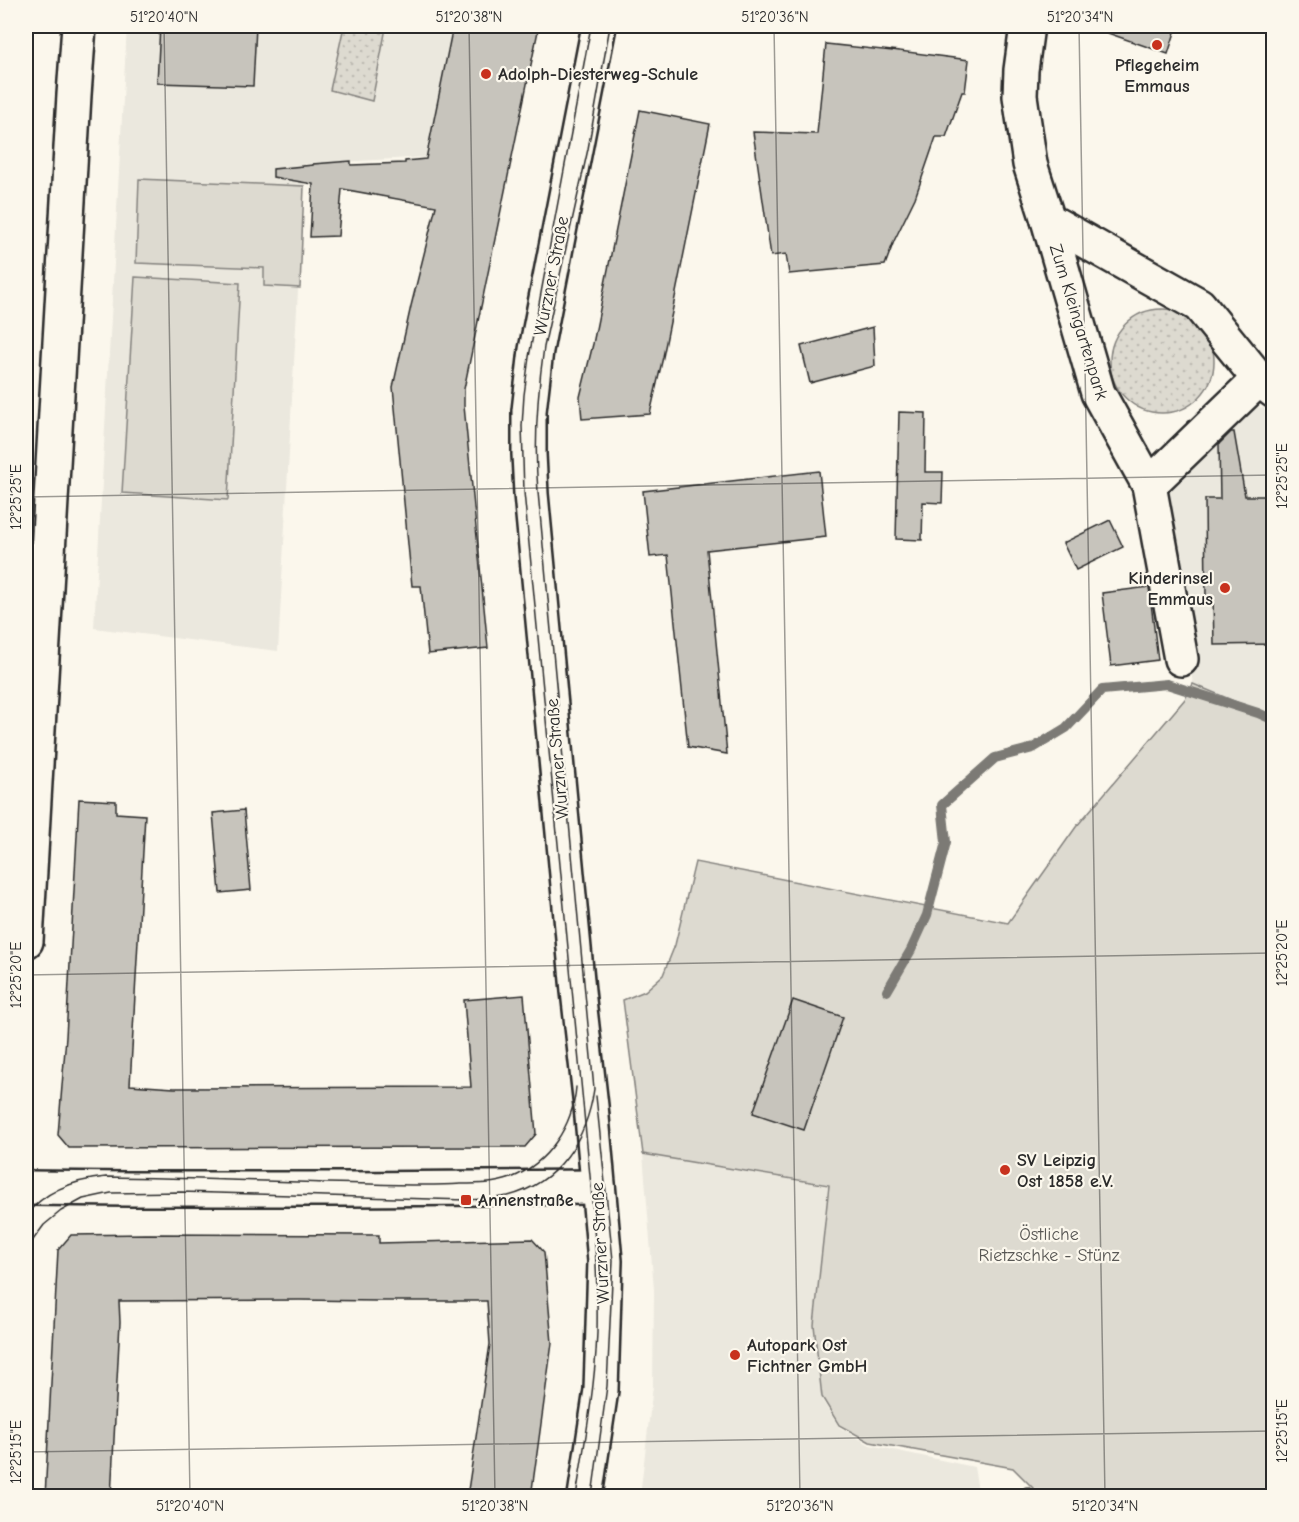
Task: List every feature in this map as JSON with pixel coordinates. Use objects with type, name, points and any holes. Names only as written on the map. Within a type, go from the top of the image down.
[{"type":"main road","points":[[26,941],[79,26]]},
{"type":"main road","name":"Wurzner Straße","points":[[585,1497],[601,1390],[604,1261],[531,494],[529,411],[536,350],[599,26]]},
{"type":"main road","name":"Zum Kleingartenpark","points":[[1027,26],[1020,96],[1030,164],[1098,393],[1149,485],[1181,659]]},
{"type":"main road","name":"Zum Kleingartenpark","points":[[1048,220],[1199,305],[1267,385],[1149,485]]},
{"type":"main road","points":[[26,1188],[598,1187]]},
{"type":"shaded area","points":[[127,26],[539,26],[512,157],[446,156],[305,164],[278,651],[94,628]]},
{"type":"shaded area","name":"Kinderinsel Emmaus","points":[[1258,407],[1273,410],[1273,717],[1193,684],[1162,491]]},
{"type":"shaded area","name":"Autopark Ost Fichtner GmbH","points":[[643,1154],[829,1185],[814,1325],[822,1400],[839,1427],[870,1445],[974,1467],[979,1496],[640,1496],[653,1386],[654,1290]]},
{"type":"green space","points":[[344,26],[386,28],[372,101],[330,90]]},
{"type":"green space","points":[[139,179],[304,186],[300,288],[264,286],[264,268],[136,263]]},
{"type":"green space","points":[[135,277],[240,283],[228,500],[122,493]]},
{"type":"green space","points":[[1162,309],[1182,313],[1199,324],[1210,341],[1214,361],[1210,381],[1199,398],[1182,409],[1162,413],[1142,409],[1125,398],[1114,381],[1110,361],[1114,341],[1125,324],[1142,313]]},
{"type":"green space","name":"Östliche Rietzschke - Stünz","points":[[1193,684],[1273,717],[1273,1496],[1041,1496],[1013,1468],[870,1442],[839,1425],[822,1397],[814,1325],[829,1185],[643,1154],[623,1000],[645,991],[663,975],[675,945],[695,862],[1008,923],[1076,827],[1185,699]]},
{"type":"building","points":[[160,26],[256,26],[253,86],[157,83]]},
{"type":"building","points":[[453,26],[539,26],[464,389],[488,648],[428,654],[421,586],[412,586],[393,387],[436,206],[342,189],[338,236],[310,237],[313,184],[273,177],[273,169],[351,161],[351,165],[405,163],[405,161],[426,159]]},
{"type":"building","name":"Pflegeheim Emmaus","points":[[1099,26],[1177,26],[1168,54],[1099,30]]},
{"type":"building","points":[[826,44],[969,60],[965,92],[962,92],[946,137],[936,137],[915,198],[885,265],[789,274],[786,254],[771,256],[753,132],[817,134]]},
{"type":"building","points":[[640,110],[710,124],[650,414],[582,419],[580,397],[593,344]]},
{"type":"building","points":[[873,327],[875,366],[810,383],[801,346]]},
{"type":"building","points":[[899,412],[926,413],[925,472],[943,472],[942,503],[923,502],[922,540],[896,539]]},
{"type":"building","points":[[1231,432],[1234,432],[1245,496],[1274,496],[1274,644],[1214,645],[1213,597],[1206,597],[1205,499],[1220,499],[1219,444]]},
{"type":"building","points":[[819,471],[826,537],[707,550],[727,754],[688,747],[668,555],[650,557],[643,491]]},
{"type":"building","points":[[1110,520],[1123,547],[1076,570],[1063,543]]},
{"type":"building","points":[[1149,587],[1158,660],[1111,666],[1102,593]]},
{"type":"building","points":[[79,799],[116,801],[116,813],[145,815],[130,1085],[174,1088],[471,1087],[464,1000],[524,995],[536,1134],[525,1147],[69,1148],[58,1135],[66,1037]]},
{"type":"building","points":[[244,810],[251,890],[220,893],[213,813]]},
{"type":"building","points":[[793,1000],[843,1017],[804,1130],[753,1113]]},
{"type":"building","points":[[71,1235],[379,1235],[379,1243],[532,1239],[544,1252],[552,1343],[531,1497],[467,1497],[490,1344],[487,1301],[300,1300],[119,1301],[120,1322],[111,1497],[45,1497],[58,1250]]},
{"type":"waterway","points":[[887,991],[911,950],[927,915],[946,842],[942,805],[995,758],[1033,748],[1066,728],[1102,690],[1167,684],[1274,720]]},
{"type":"waterway","points":[[1026,1496],[1027,1491]]},
{"type":"tram line","points":[[576,1496],[596,1354],[596,1260],[591,1186],[524,492],[522,426],[529,357],[591,26]]},
{"type":"tram line","points":[[26,1254],[44,1225],[61,1211],[83,1199],[111,1193],[181,1192],[466,1200],[508,1196],[526,1190],[542,1181],[556,1169],[568,1156],[585,1125],[594,1089],[538,492],[536,437],[544,347],[588,149],[610,26]]},
{"type":"tram line","points":[[26,1215],[42,1199],[62,1188],[106,1177],[416,1185],[480,1184],[499,1181],[524,1171],[547,1153],[556,1142],[570,1116],[576,1087]]},
{"type":"tram line","points":[[592,1496],[607,1386],[613,1260],[596,1096]]},
{"type":"place","name":"Pflegeheim Emmaus","points":[[1157,45]]},
{"type":"place","name":"Adolph-Diesterweg-Schule","points":[[486,74]]},
{"type":"place","name":"Kinderinsel Emmaus","points":[[1225,588]]},
{"type":"place","name":"SV Leipzig Ost 1858 e.V.","points":[[1005,1170]]},
{"type":"place","name":"Annenstraße","points":[[466,1200]]},
{"type":"place","name":"Autopark Ost Fichtner GmbH","points":[[735,1355]]}]
